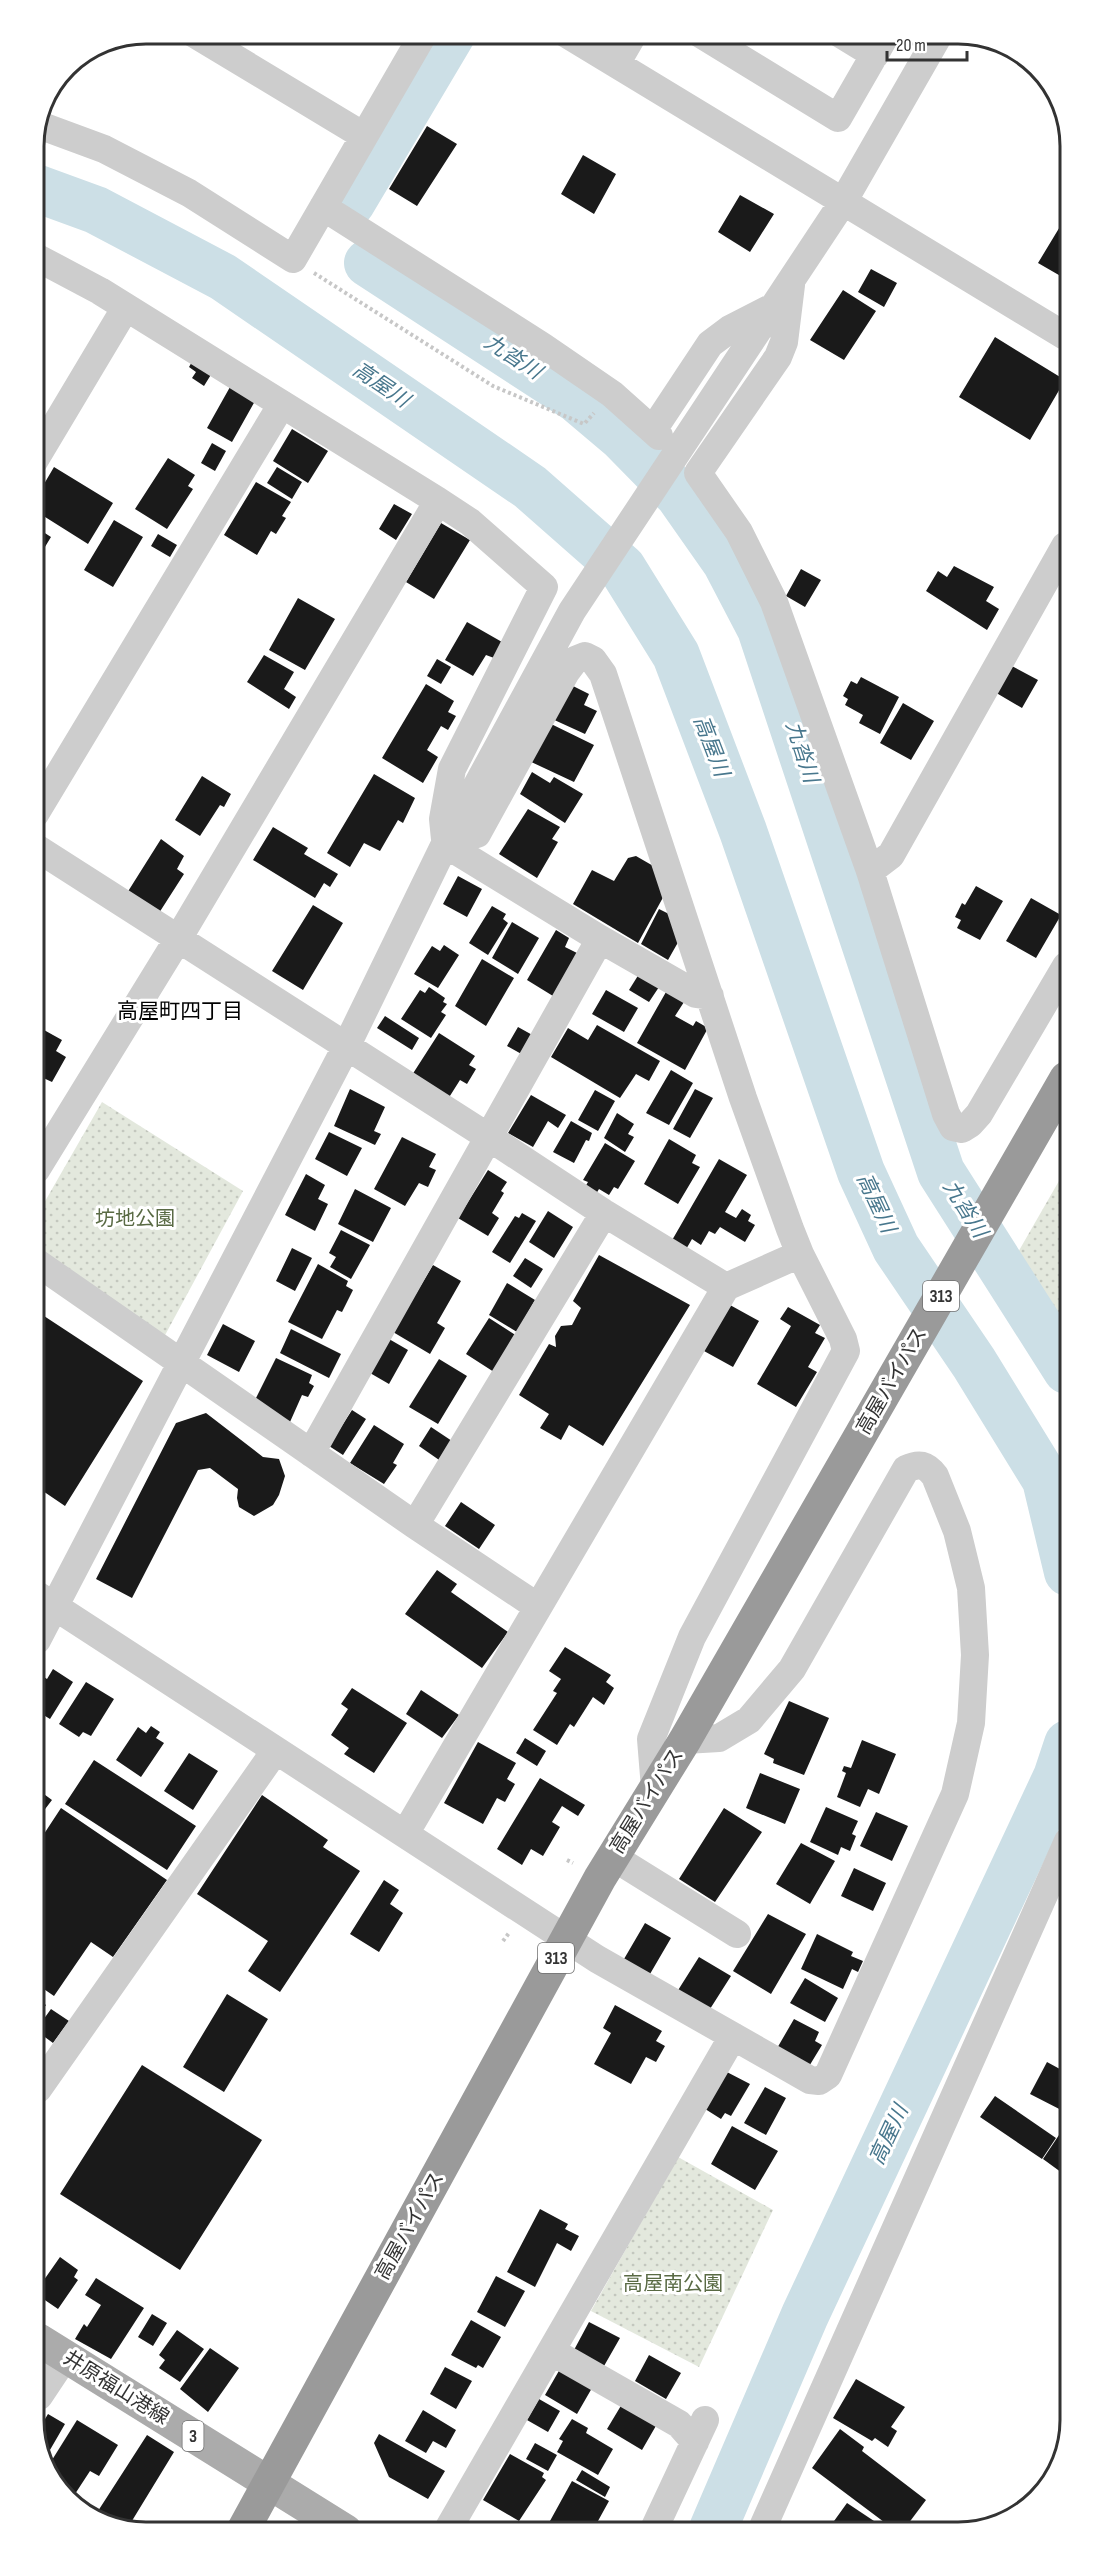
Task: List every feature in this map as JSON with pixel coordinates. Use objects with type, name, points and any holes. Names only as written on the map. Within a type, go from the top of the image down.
[{"type":"highway","name":"高屋バイパス","points":[[248,2522],[567,1938],[613,1857],[685,1740],[1060,1089]]},
{"type":"main road","name":"井原福山港線","points":[[52,2348],[332,2522]]},
{"type":"street","points":[[211,44],[364,136]]},
{"type":"street","points":[[46,127],[104,149],[189,193],[293,259],[418,44]]},
{"type":"street","points":[[583,44],[1060,333]]},
{"type":"street","points":[[616,64],[628,44]]},
{"type":"street","points":[[717,44],[838,118],[881,44]]},
{"type":"street","points":[[884,44],[922,65]]},
{"type":"street","points":[[685,1740],[718,1738],[749,1720],[792,1669],[906,1469],[915,1465],[930,1468],[957,1531],[971,1588],[975,1655],[971,1723],[955,1794],[828,2075],[819,2081],[810,2080],[597,1959],[46,1600],[180,1363],[346,1047],[446,844],[572,611],[674,453],[843,202],[934,44]]},
{"type":"street","points":[[323,207],[551,352],[612,394],[674,453],[739,532],[774,602],[870,871],[946,1114],[953,1128],[962,1129],[970,1124],[979,1113],[1060,976]]},
{"type":"street","points":[[44,262],[126,307],[438,501],[470,522],[544,587],[452,769],[443,819],[446,844]]},
{"type":"street","points":[[674,453],[778,357],[784,342],[792,277]]},
{"type":"street","points":[[44,444],[126,307]]},
{"type":"street","points":[[44,799],[282,404]]},
{"type":"street","points":[[44,1157],[178,939],[438,501]]},
{"type":"street","points":[[870,871],[891,855],[1060,555]]},
{"type":"street","points":[[446,844],[477,834],[566,672],[575,660],[585,656],[593,660],[603,674],[743,1098],[800,1254],[843,1340],[846,1352],[679,1664],[651,1739],[655,1788]]},
{"type":"street","points":[[446,844],[600,939],[696,994],[710,996]]},
{"type":"street","points":[[44,854],[490,1138],[604,1214],[726,1287]]},
{"type":"street","points":[[311,1453],[600,939]]},
{"type":"street","points":[[415,1525],[604,1214]]},
{"type":"street","points":[[405,1834],[726,1287],[800,1254]]},
{"type":"street","points":[[44,1268],[415,1525],[538,1607]]},
{"type":"street","points":[[44,2080],[275,1751]]},
{"type":"street","points":[[613,1857],[737,1934]]},
{"type":"street","points":[[765,2522],[1060,1859]]},
{"type":"street","points":[[452,2522],[733,2036]]},
{"type":"street","points":[[44,2378],[52,2348]]},
{"type":"street","points":[[551,2351],[679,2424],[700,2431],[657,2522]]},
{"type":"path","points":[[293,259],[493,386],[584,424],[588,420]]},
{"type":"path","points":[[567,1860],[573,1863]]},
{"type":"path","points":[[503,1941],[509,1933]]},
{"type":"green space","name":"坊地公園","points":[[102,1102],[243,1191],[164,1337],[44,1254],[44,1203]]},
{"type":"green space","points":[[1060,1179],[1060,1338],[1013,1261]]},
{"type":"green space","name":"高屋南公園","points":[[678,2157],[773,2210],[699,2367],[591,2311]]},
{"type":"building","points":[[427,126],[457,144],[417,206],[389,189]]},
{"type":"building","points":[[583,155],[616,174],[594,214],[561,194]]},
{"type":"building","points":[[740,195],[774,214],[750,252],[718,232]]},
{"type":"building","points":[[1060,227],[1060,276],[1038,263]]},
{"type":"building","points":[[871,269],[897,283],[884,307],[858,292]]},
{"type":"building","points":[[843,290],[876,311],[844,360],[810,340]]},
{"type":"building","points":[[995,337],[1060,377],[1060,389],[1030,440],[959,397]]},
{"type":"building","points":[[193,360],[212,373],[204,386],[192,378],[196,372],[189,367]]},
{"type":"building","points":[[230,387],[255,401],[232,442],[207,428]]},
{"type":"building","points":[[292,429],[328,451],[308,483],[273,461]]},
{"type":"building","points":[[212,443],[226,451],[215,471],[201,463]]},
{"type":"building","points":[[168,458],[195,475],[188,486],[193,489],[167,529],[135,509]]},
{"type":"building","points":[[54,467],[113,503],[88,544],[44,516],[44,484]]},
{"type":"building","points":[[277,467],[302,482],[292,499],[267,483]]},
{"type":"building","points":[[256,482],[291,502],[282,516],[286,518],[276,534],[271,531],[257,555],[224,535]]},
{"type":"building","points":[[394,504],[412,514],[396,540],[379,529]]},
{"type":"building","points":[[114,520],[143,537],[113,587],[84,570]]},
{"type":"building","points":[[441,523],[470,540],[434,599],[406,582]]},
{"type":"building","points":[[44,532],[51,537],[44,549]]},
{"type":"building","points":[[158,534],[177,545],[170,557],[151,546]]},
{"type":"building","points":[[954,566],[994,587],[986,601],[999,609],[987,630],[926,591],[938,571],[947,577]]},
{"type":"building","points":[[801,569],[821,580],[805,607],[786,596]]},
{"type":"building","points":[[298,598],[335,619],[305,670],[269,650]]},
{"type":"building","points":[[467,622],[502,642],[494,658],[486,655],[473,676],[445,660]]},
{"type":"building","points":[[264,655],[294,672],[284,689],[296,697],[289,709],[247,682]]},
{"type":"building","points":[[437,659],[451,667],[441,684],[427,676]]},
{"type":"building","points":[[1008,664],[1038,680],[1022,708],[993,691]]},
{"type":"building","points":[[861,677],[899,697],[880,734],[859,723],[863,715],[845,705],[848,699],[843,696],[851,681],[857,684]]},
{"type":"building","points":[[563,681],[589,694],[584,705],[597,711],[585,734],[550,718]]},
{"type":"building","points":[[426,684],[454,701],[448,712],[456,716],[448,730],[441,726],[427,750],[438,757],[423,783],[382,758]]},
{"type":"building","points":[[903,703],[934,721],[911,760],[880,743]]},
{"type":"building","points":[[545,721],[594,745],[574,782],[527,760]]},
{"type":"building","points":[[532,772],[550,783],[554,777],[583,794],[565,823],[520,794]]},
{"type":"building","points":[[374,774],[415,798],[403,823],[398,820],[380,851],[364,843],[350,867],[327,853]]},
{"type":"building","points":[[202,776],[231,794],[224,807],[220,805],[200,836],[175,820]]},
{"type":"building","points":[[528,809],[560,827],[552,839],[558,842],[537,878],[499,854]]},
{"type":"building","points":[[273,827],[308,848],[304,854],[338,874],[330,887],[324,883],[315,898],[253,860]]},
{"type":"building","points":[[161,839],[184,856],[177,869],[184,874],[159,913],[127,893]]},
{"type":"building","points":[[636,856],[655,867],[666,892],[638,943],[573,904],[592,870],[614,881],[628,858]]},
{"type":"building","points":[[458,876],[482,889],[467,917],[443,904]]},
{"type":"building","points":[[976,886],[1003,901],[980,940],[957,928],[961,920],[955,917],[962,903],[965,905]]},
{"type":"building","points":[[1031,898],[1060,914],[1036,958],[1006,941]]},
{"type":"building","points":[[313,905],[343,923],[303,990],[272,971]]},
{"type":"building","points":[[492,906],[506,914],[503,919],[508,923],[488,955],[469,943]]},
{"type":"building","points":[[659,909],[675,917],[681,937],[668,960],[641,944]]},
{"type":"building","points":[[512,922],[539,938],[518,974],[492,958]]},
{"type":"building","points":[[556,930],[569,938],[565,947],[579,954],[553,996],[527,980]]},
{"type":"building","points":[[444,945],[459,955],[438,988],[414,974],[432,946],[440,951]]},
{"type":"building","points":[[482,959],[514,978],[486,1026],[455,1006]]},
{"type":"building","points":[[639,974],[659,987],[649,1002],[629,990]]},
{"type":"building","points":[[429,987],[445,998],[443,1002],[447,1004],[441,1012],[446,1015],[431,1038],[401,1019],[420,990],[425,993]]},
{"type":"building","points":[[606,990],[638,1008],[624,1032],[592,1014]]},
{"type":"building","points":[[666,992],[684,1002],[675,1016],[693,1026],[696,1021],[708,1028],[685,1070],[637,1043]]},
{"type":"building","points":[[385,1016],[419,1038],[412,1050],[377,1028]]},
{"type":"building","points":[[597,1025],[660,1061],[649,1081],[636,1074],[620,1098],[551,1057],[568,1028],[588,1040]]},
{"type":"building","points":[[518,1027],[536,1037],[525,1056],[507,1046]]},
{"type":"building","points":[[44,1030],[62,1040],[56,1051],[66,1057],[52,1082],[44,1078]]},
{"type":"building","points":[[439,1033],[475,1056],[469,1065],[476,1069],[467,1084],[460,1080],[448,1099],[412,1075]]},
{"type":"building","points":[[671,1070],[693,1083],[669,1125],[646,1113]]},
{"type":"building","points":[[350,1089],[385,1107],[374,1131],[381,1134],[375,1145],[334,1126]]},
{"type":"building","points":[[695,1089],[713,1098],[690,1138],[673,1129]]},
{"type":"building","points":[[595,1090],[615,1101],[598,1131],[578,1120]]},
{"type":"building","points":[[531,1095],[566,1115],[558,1128],[548,1121],[533,1147],[508,1133]]},
{"type":"building","points":[[617,1113],[634,1124],[628,1134],[634,1137],[625,1152],[604,1138]]},
{"type":"building","points":[[571,1121],[592,1133],[574,1163],[553,1152]]},
{"type":"building","points":[[329,1132],[362,1148],[347,1176],[315,1159]]},
{"type":"building","points":[[402,1137],[436,1154],[429,1167],[436,1170],[428,1187],[419,1183],[405,1206],[374,1189]]},
{"type":"building","points":[[669,1139],[696,1155],[692,1163],[700,1167],[678,1204],[644,1184]]},
{"type":"building","points":[[605,1143],[635,1161],[618,1189],[614,1187],[609,1195],[599,1189],[596,1194],[585,1187],[588,1182],[583,1180]]},
{"type":"building","points":[[719,1159],[747,1175],[725,1212],[736,1218],[742,1209],[751,1215],[748,1221],[755,1225],[745,1242],[720,1227],[715,1234],[709,1231],[701,1245],[692,1239],[685,1251],[671,1242]]},
{"type":"building","points":[[488,1170],[507,1182],[501,1191],[504,1193],[492,1213],[499,1218],[488,1236],[458,1218]]},
{"type":"building","points":[[306,1174],[325,1185],[318,1199],[328,1204],[315,1231],[285,1215]]},
{"type":"building","points":[[355,1189],[391,1208],[373,1242],[338,1224]]},
{"type":"building","points":[[548,1211],[573,1227],[554,1258],[529,1242]]},
{"type":"building","points":[[522,1213],[536,1221],[510,1263],[492,1252],[515,1216],[519,1218]]},
{"type":"building","points":[[341,1230],[370,1245],[351,1279],[330,1267],[336,1257],[329,1253]]},
{"type":"building","points":[[292,1248],[312,1258],[295,1291],[276,1281]]},
{"type":"building","points":[[599,1255],[690,1305],[603,1446],[569,1425],[561,1440],[540,1428],[549,1414],[519,1395],[549,1344],[556,1347],[555,1336],[561,1326],[572,1325],[581,1308],[573,1301]]},
{"type":"building","points":[[525,1258],[543,1269],[531,1288],[513,1276]]},
{"type":"building","points":[[318,1264],[348,1281],[346,1286],[353,1290],[342,1312],[337,1310],[322,1339],[288,1322]]},
{"type":"building","points":[[433,1265],[461,1281],[437,1323],[445,1328],[430,1354],[393,1332]]},
{"type":"building","points":[[507,1283],[535,1300],[517,1332],[489,1315]]},
{"type":"building","points":[[730,1305],[759,1321],[733,1367],[704,1351]]},
{"type":"building","points":[[788,1307],[820,1325],[815,1333],[825,1338],[808,1367],[817,1372],[796,1407],[757,1384],[791,1326],[780,1319]]},
{"type":"building","points":[[44,1316],[143,1381],[65,1506],[44,1492]]},
{"type":"building","points":[[489,1318],[517,1336],[494,1372],[466,1354]]},
{"type":"building","points":[[223,1324],[255,1341],[239,1372],[207,1355]]},
{"type":"building","points":[[291,1329],[341,1354],[329,1378],[280,1353]]},
{"type":"building","points":[[389,1339],[408,1350],[389,1384],[370,1373]]},
{"type":"building","points":[[276,1358],[312,1375],[309,1383],[314,1386],[308,1397],[302,1395],[290,1422],[253,1404]]},
{"type":"building","points":[[439,1359],[467,1376],[438,1424],[409,1407]]},
{"type":"building","points":[[352,1410],[366,1419],[343,1455],[329,1446]]},
{"type":"building","points":[[206,1413],[263,1457],[279,1459],[285,1476],[279,1495],[273,1505],[254,1516],[239,1507],[238,1489],[210,1468],[198,1470],[132,1598],[96,1579],[176,1423]]},
{"type":"building","points":[[374,1425],[404,1444],[393,1463],[397,1465],[384,1484],[350,1463]]},
{"type":"building","points":[[431,1427],[455,1443],[442,1462],[419,1446]]},
{"type":"building","points":[[461,1502],[495,1525],[479,1549],[445,1526]]},
{"type":"building","points":[[437,1570],[457,1584],[451,1592],[508,1632],[482,1668],[405,1614]]},
{"type":"building","points":[[565,1647],[611,1675],[606,1682],[614,1688],[604,1705],[593,1697],[574,1727],[570,1724],[557,1745],[533,1730],[557,1693],[553,1691],[561,1679],[549,1671]]},
{"type":"building","points":[[53,1669],[73,1682],[50,1719],[44,1715],[44,1677],[47,1679]]},
{"type":"building","points":[[86,1682],[114,1699],[91,1736],[83,1732],[79,1737],[59,1724]]},
{"type":"building","points":[[352,1688],[407,1723],[374,1773],[344,1754],[349,1748],[331,1735],[348,1709],[341,1704]]},
{"type":"building","points":[[421,1690],[459,1715],[442,1738],[406,1714]]},
{"type":"building","points":[[789,1701],[829,1718],[804,1775],[773,1763],[774,1759],[764,1754]]},
{"type":"building","points":[[151,1726],[160,1732],[156,1738],[164,1743],[141,1777],[116,1760],[138,1727],[146,1733]]},
{"type":"building","points":[[525,1738],[546,1751],[537,1766],[516,1753]]},
{"type":"building","points":[[862,1740],[896,1754],[879,1794],[868,1789],[860,1807],[837,1797],[846,1773],[842,1771],[844,1766],[851,1768]]},
{"type":"building","points":[[478,1742],[516,1763],[507,1779],[515,1784],[505,1802],[497,1798],[483,1824],[444,1803]]},
{"type":"building","points":[[189,1753],[218,1771],[193,1810],[164,1791]]},
{"type":"building","points":[[94,1760],[196,1826],[167,1870],[65,1804]]},
{"type":"building","points":[[760,1773],[800,1789],[785,1824],[746,1808]]},
{"type":"building","points":[[540,1778],[585,1805],[578,1816],[562,1806],[552,1822],[560,1827],[543,1856],[531,1849],[522,1865],[497,1849]]},
{"type":"building","points":[[44,1794],[52,1800],[44,1810]]},
{"type":"building","points":[[262,1795],[328,1840],[323,1847],[360,1871],[280,1992],[248,1971],[268,1941],[197,1894]]},
{"type":"building","points":[[826,1807],[858,1821],[852,1834],[856,1836],[850,1851],[841,1847],[838,1855],[810,1842]]},
{"type":"building","points":[[61,1808],[167,1880],[113,1957],[91,1942],[54,1996],[44,1989],[44,1834]]},
{"type":"building","points":[[724,1808],[762,1832],[715,1902],[679,1879]]},
{"type":"building","points":[[876,1812],[908,1826],[892,1861],[860,1846]]},
{"type":"building","points":[[801,1843],[835,1861],[810,1904],[776,1884]]},
{"type":"building","points":[[854,1868],[886,1883],[873,1911],[841,1896]]},
{"type":"building","points":[[384,1880],[399,1890],[390,1904],[403,1913],[379,1952],[350,1934]]},
{"type":"building","points":[[768,1914],[806,1934],[771,1994],[733,1971]]},
{"type":"building","points":[[645,1923],[671,1938],[650,1974],[624,1959]]},
{"type":"building","points":[[817,1934],[853,1952],[851,1956],[863,1961],[858,1972],[852,1969],[843,1989],[801,1969]]},
{"type":"building","points":[[699,1957],[731,1976],[710,2009],[675,1995]]},
{"type":"building","points":[[805,1978],[838,1998],[825,2022],[790,2003]]},
{"type":"building","points":[[227,1994],[268,2019],[224,2092],[183,2067]]},
{"type":"building","points":[[615,2005],[662,2031],[656,2041],[665,2046],[656,2062],[646,2057],[631,2084],[594,2064],[611,2033],[603,2028]]},
{"type":"building","points":[[51,2009],[69,2021],[53,2043],[44,2036],[44,2019]]},
{"type":"building","points":[[794,2019],[819,2032],[815,2041],[822,2045],[808,2068],[776,2050]]},
{"type":"building","points":[[1047,2062],[1060,2069],[1060,2109],[1030,2094]]},
{"type":"building","points":[[142,2065],[262,2140],[180,2270],[60,2194]]},
{"type":"building","points":[[723,2070],[750,2084],[731,2116],[725,2113],[721,2119],[702,2107]]},
{"type":"building","points":[[765,2087],[786,2098],[766,2135],[744,2123]]},
{"type":"building","points":[[995,2096],[1056,2138],[1042,2159],[980,2117]]},
{"type":"building","points":[[732,2126],[778,2151],[755,2190],[711,2164]]},
{"type":"building","points":[[1060,2134],[1060,2171],[1043,2159]]},
{"type":"building","points":[[540,2209],[568,2224],[565,2229],[579,2236],[571,2251],[557,2243],[535,2287],[507,2272]]},
{"type":"building","points":[[60,2257],[78,2270],[74,2277],[78,2280],[58,2309],[44,2299],[44,2280]]},
{"type":"building","points":[[496,2276],[525,2291],[505,2327],[477,2312]]},
{"type":"building","points":[[96,2278],[144,2308],[111,2359],[75,2339],[84,2324],[87,2327],[101,2305],[85,2295]]},
{"type":"building","points":[[152,2314],[167,2323],[153,2346],[138,2337]]},
{"type":"building","points":[[471,2320],[501,2337],[483,2368],[478,2365],[476,2368],[451,2355]]},
{"type":"building","points":[[589,2322],[620,2338],[604,2366],[574,2350]]},
{"type":"building","points":[[177,2330],[204,2349],[180,2382],[159,2368],[165,2360],[159,2355]]},
{"type":"building","points":[[210,2348],[239,2368],[208,2412],[180,2389]]},
{"type":"building","points":[[649,2355],[681,2373],[666,2399],[635,2381]]},
{"type":"building","points":[[445,2367],[472,2381],[456,2409],[430,2394]]},
{"type":"building","points":[[560,2369],[592,2388],[577,2414],[545,2395]]},
{"type":"building","points":[[856,2379],[905,2407],[891,2427],[897,2431],[888,2447],[875,2438],[872,2441],[833,2418]]},
{"type":"building","points":[[539,2399],[560,2411],[548,2432],[527,2420]]},
{"type":"building","points":[[622,2404],[657,2424],[642,2450],[607,2429]]},
{"type":"building","points":[[423,2410],[456,2430],[446,2448],[433,2441],[426,2453],[405,2441]]},
{"type":"building","points":[[48,2414],[65,2424],[49,2452],[45,2441],[44,2421]]},
{"type":"building","points":[[572,2419],[588,2428],[586,2433],[613,2449],[598,2475],[557,2452],[563,2441],[559,2439]]},
{"type":"building","points":[[77,2420],[118,2445],[99,2476],[90,2471],[75,2494],[64,2483],[52,2460]]},
{"type":"building","points":[[840,2429],[864,2447],[862,2451],[926,2500],[910,2522],[884,2522],[812,2468]]},
{"type":"building","points":[[379,2434],[445,2471],[428,2499],[389,2477],[374,2443]]},
{"type":"building","points":[[147,2435],[174,2452],[132,2521],[98,2511]]},
{"type":"building","points":[[535,2443],[557,2455],[548,2471],[526,2459]]},
{"type":"building","points":[[510,2454],[544,2473],[542,2477],[546,2480],[519,2521],[483,2500]]},
{"type":"building","points":[[582,2470],[610,2487],[605,2497],[576,2480]]},
{"type":"building","points":[[572,2481],[609,2501],[597,2522],[549,2522]]},
{"type":"building","points":[[847,2503],[876,2522],[833,2522]]},
{"type":"waterway","name":"九沓川","points":[[351,203],[445,44]]},
{"type":"waterway","name":"高屋川","points":[[44,191],[96,210],[223,277],[530,487],[622,568],[676,655],[743,831],[861,1172],[896,1248],[974,1363],[1046,1480],[1060,1539]]},
{"type":"waterway","name":"九沓川","points":[[368,263],[577,399],[622,437],[679,495],[726,562],[761,629],[941,1172],[1060,1359]]},
{"type":"waterway","name":"高屋川","points":[[716,2522],[805,2315],[1060,1768]]},
{"type":"district","name":"高屋町四丁目","points":[[180,1011]]}]
